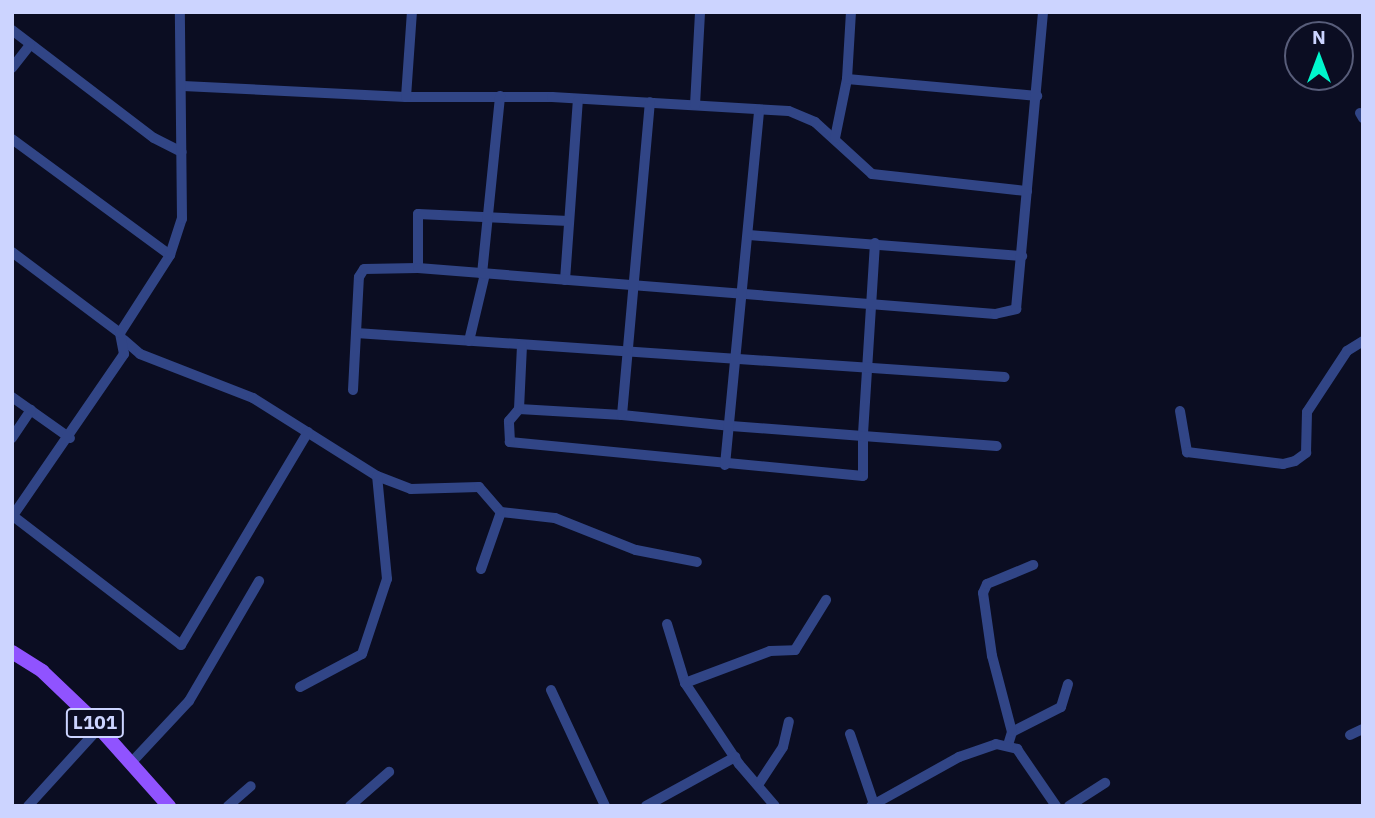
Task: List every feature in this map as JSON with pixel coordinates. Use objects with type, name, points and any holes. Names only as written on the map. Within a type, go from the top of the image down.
[{"type":"main road","name":"L101","points":[[12,652],[50,678],[169,806]]},
{"type":"street","points":[[180,12],[183,86],[182,219],[170,255],[122,337],[124,354],[71,438],[13,517],[181,645],[308,432]]},
{"type":"street","points":[[406,97],[412,12]]},
{"type":"street","points":[[695,105],[700,12]]},
{"type":"street","points":[[835,138],[848,79],[851,12]]},
{"type":"street","points":[[353,390],[359,272],[418,268],[995,314],[1016,309],[1043,12]]},
{"type":"street","points":[[12,30],[154,138],[182,152]]},
{"type":"street","points":[[12,68],[30,45]]},
{"type":"street","points":[[848,79],[1037,96]]},
{"type":"street","points":[[183,86],[406,97],[500,96],[650,102],[789,111],[835,138],[872,174],[1027,191]]},
{"type":"street","points":[[469,341],[483,274],[500,96]]},
{"type":"street","points":[[565,280],[578,100]]},
{"type":"street","points":[[622,415],[636,284],[650,102]]},
{"type":"street","points":[[725,465],[744,294],[759,110]]},
{"type":"street","points":[[12,139],[170,255]]},
{"type":"street","points":[[418,268],[418,214],[569,221]]},
{"type":"street","points":[[749,235],[1022,256]]},
{"type":"street","points":[[875,243],[863,436],[863,476],[519,446],[508,437],[511,413],[519,409],[622,415],[731,426],[863,436],[997,446]]},
{"type":"street","points":[[12,253],[122,337],[140,354]]},
{"type":"street","points":[[356,333],[1005,377]]},
{"type":"street","points":[[1180,411],[1187,452],[1283,464],[1295,461],[1306,453],[1307,412],[1347,351],[1363,341]]},
{"type":"street","points":[[519,409],[522,345]]},
{"type":"street","points":[[124,354],[140,354],[253,398],[377,476],[411,489],[478,487],[500,513],[555,518],[636,551],[697,562]]},
{"type":"street","points":[[12,397],[71,438]]},
{"type":"street","points":[[12,438],[31,410]]},
{"type":"street","points":[[300,687],[362,654],[387,579],[377,476]]},
{"type":"street","points":[[481,569],[500,513]]},
{"type":"street","points":[[1008,745],[1012,732],[992,656],[983,593],[987,584],[1033,565]]},
{"type":"street","points":[[131,763],[189,701],[259,581]]},
{"type":"street","points":[[685,683],[770,651],[794,650],[826,600]]},
{"type":"street","points":[[667,624],[685,683],[735,757],[775,806]]},
{"type":"street","points":[[1012,732],[1061,707],[1068,684]]},
{"type":"street","points":[[551,690],[605,806]]},
{"type":"street","points":[[758,785],[783,747],[789,722]]},
{"type":"street","points":[[28,806],[99,728]]},
{"type":"street","points":[[1350,734],[1363,729]]},
{"type":"street","points":[[850,734],[873,805],[967,753],[1008,745],[1029,761],[1056,806]]},
{"type":"street","points":[[646,806],[735,757]]},
{"type":"street","points":[[350,806],[389,772]]},
{"type":"street","points":[[1069,806],[1105,783]]},
{"type":"street","points":[[228,806],[251,786]]}]
